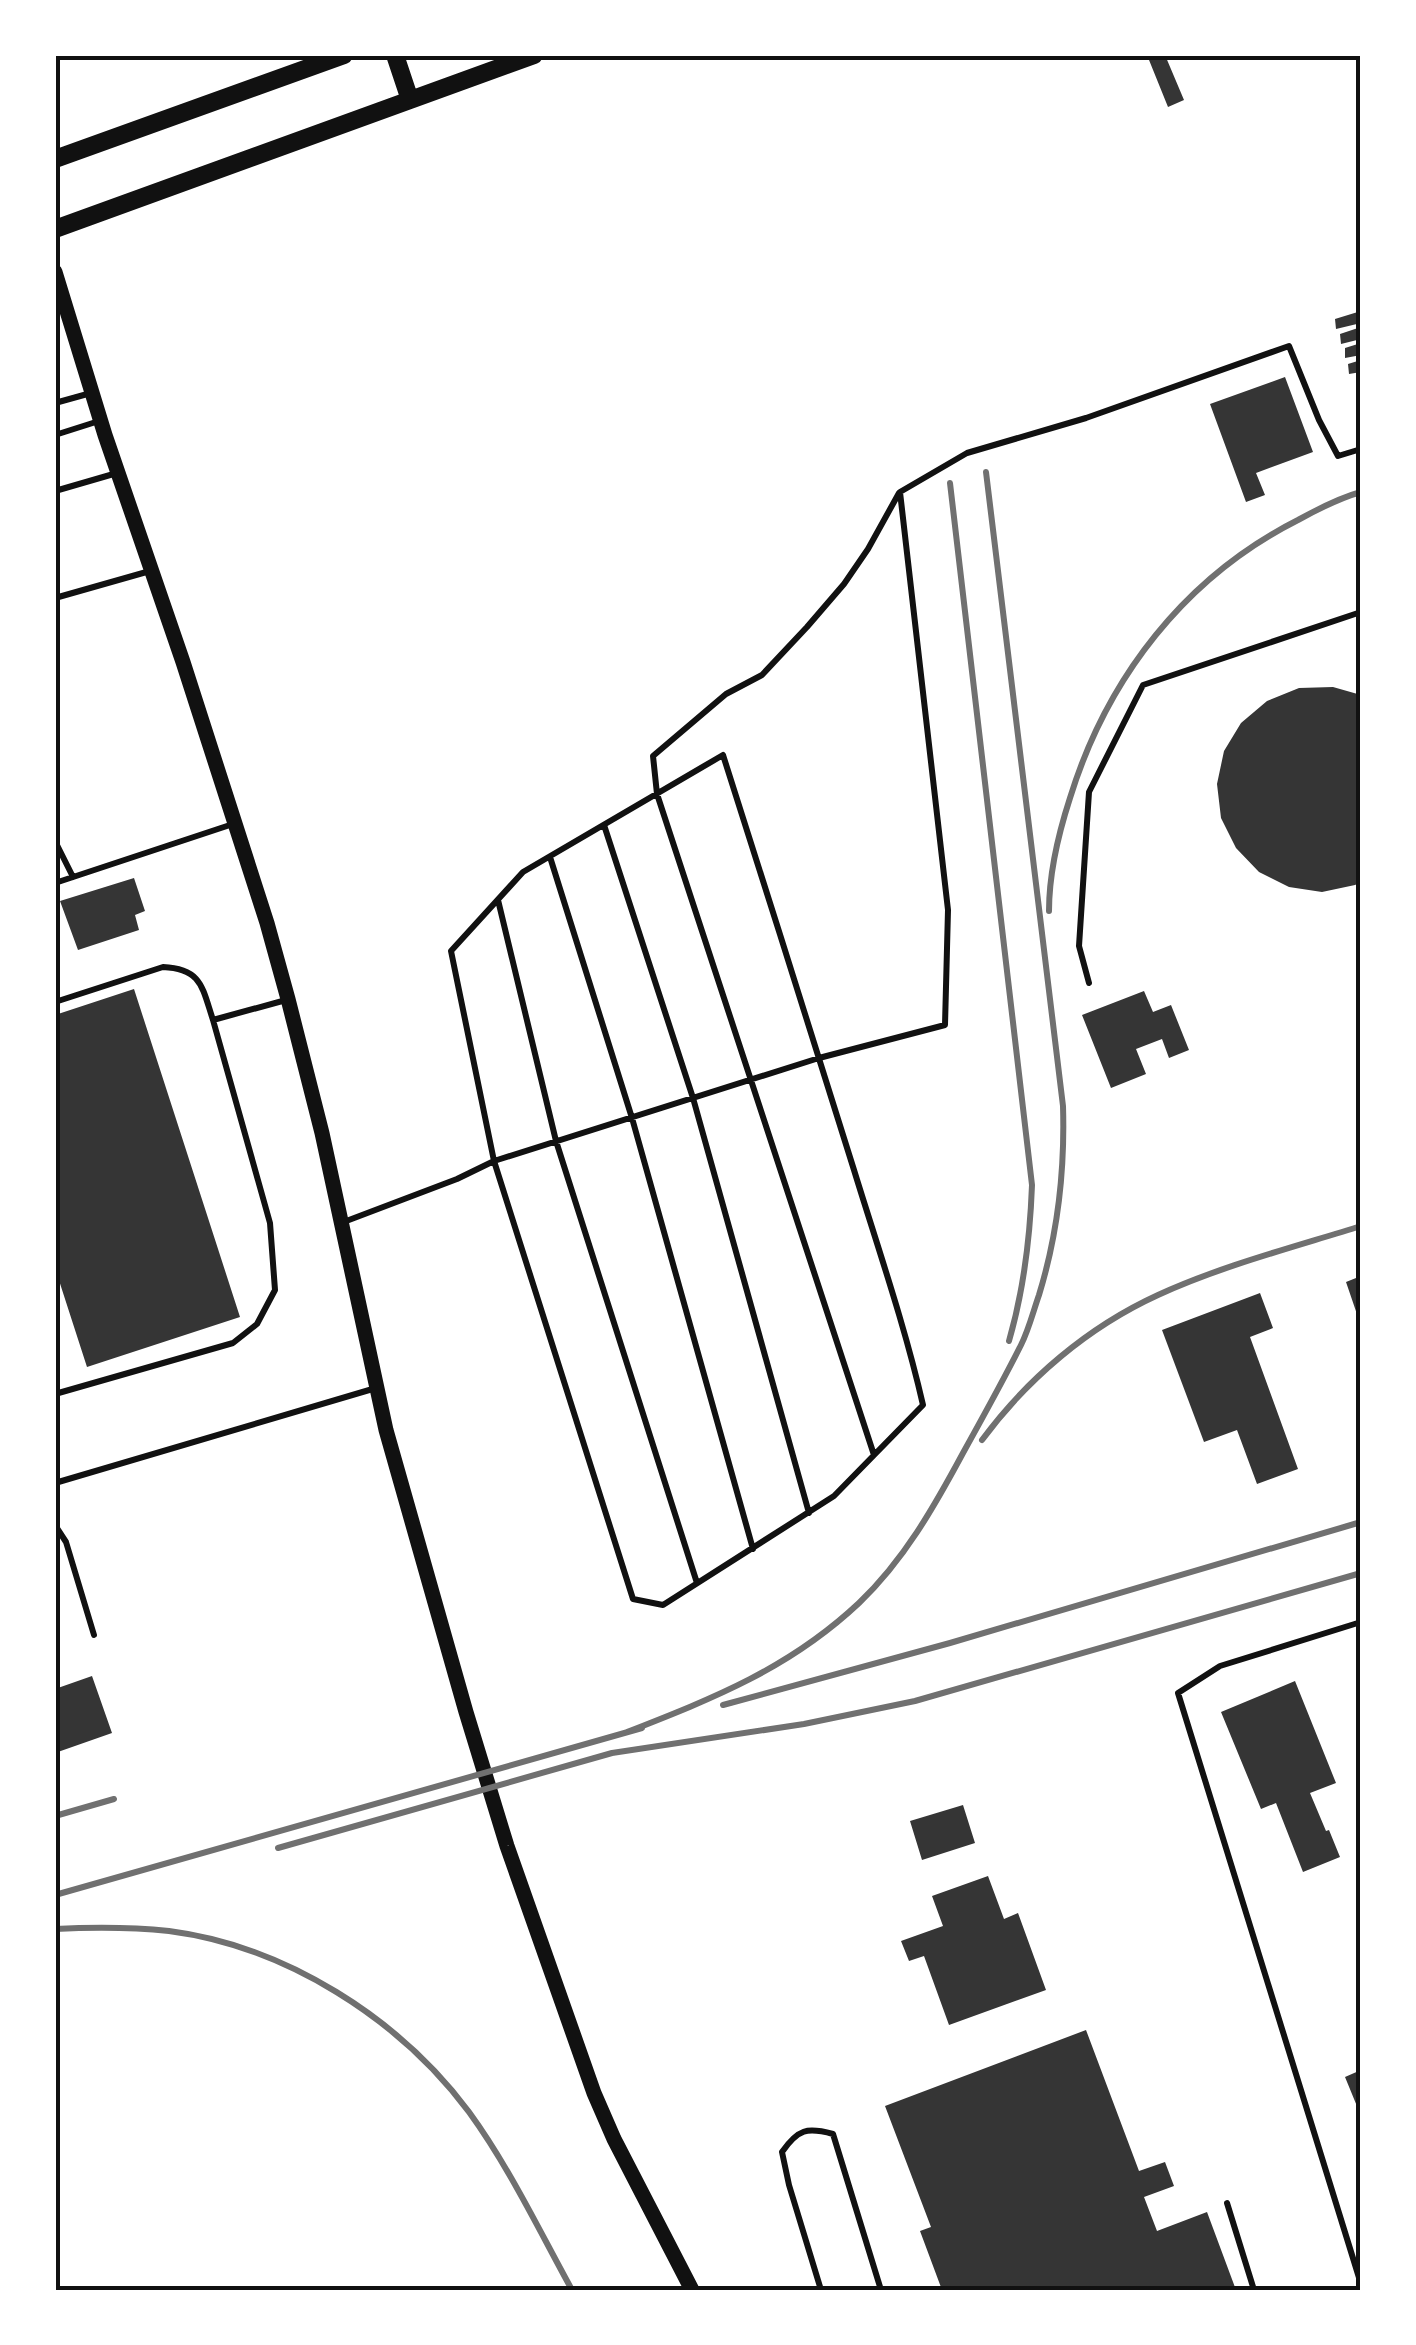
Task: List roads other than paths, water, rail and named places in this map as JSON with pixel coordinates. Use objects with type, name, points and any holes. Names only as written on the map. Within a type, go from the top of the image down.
[{"type":"main road","points":[[55,160],[344,55]]},
{"type":"main road","points":[[395,55],[410,100]]},
{"type":"main road","points":[[55,229],[534,55]]},
{"type":"street","points":[[55,272],[288,999],[410,1520],[507,1846],[594,2093],[614,2140],[692,2290]]},
{"type":"lane","points":[[874,1455],[656,794],[653,756],[726,694],[762,674],[807,626],[844,584],[900,492],[967,454],[1086,418],[1289,346],[1318,420],[1338,456],[1361,449]]},
{"type":"lane","points":[[55,402],[92,393]]},
{"type":"lane","points":[[55,435],[101,421]]},
{"type":"lane","points":[[55,491],[118,473]]},
{"type":"lane","points":[[340,1224],[494,1161],[819,1058],[945,1026],[948,910],[900,492]]},
{"type":"lane","points":[[55,598],[151,570]]},
{"type":"lane","points":[[1089,983],[1078,946],[1089,792],[1142,685],[1361,612]]},
{"type":"lane","points":[[723,755],[923,1405],[834,1496],[663,1605],[633,1599],[494,1161],[451,950],[523,872],[604,824],[723,755]]},
{"type":"lane","points":[[55,883],[234,824]]},
{"type":"lane","points":[[604,824],[693,1098],[808,1513]]},
{"type":"lane","points":[[55,841],[73,877]]},
{"type":"lane","points":[[550,857],[632,1118],[753,1549]]},
{"type":"lane","points":[[498,900],[556,1142],[697,1583]]},
{"type":"lane","points":[[55,1002],[162,967],[192,973],[200,982],[270,1222],[275,1290],[257,1324],[233,1343],[55,1394]]},
{"type":"lane","points":[[212,1020],[288,999]]},
{"type":"lane","points":[[55,1483],[377,1387]]},
{"type":"lane","points":[[55,1525],[66,1542],[94,1636]]},
{"type":"lane","points":[[1361,1622],[1220,1666],[1178,1692],[1361,2284]]},
{"type":"lane","points":[[820,2290],[782,2152],[793,2136],[812,2128],[833,2134],[881,2290]]},
{"type":"lane","points":[[1227,2203],[1254,2290]]},
{"type":"railway","points":[[627,1732],[750,1679],[806,1646],[859,1603],[904,1551],[941,1493],[1021,1345],[1039,1295],[1059,1202],[1063,1106],[986,472]]},
{"type":"railway","points":[[950,483],[1032,1185],[1025,1264],[1009,1341]]},
{"type":"railway","points":[[1049,911],[1058,840],[1086,754],[1105,712],[1156,635],[1186,601],[1257,543],[1321,508],[1361,492]]},
{"type":"railway","points":[[982,1440],[1039,1376],[1083,1339],[1132,1308],[1207,1275],[1361,1226]]},
{"type":"railway","points":[[723,1705],[1361,1522]]},
{"type":"railway","points":[[278,1848],[612,1753],[804,1724],[915,1701],[1361,1573]]},
{"type":"railway","points":[[55,1895],[642,1728]]},
{"type":"railway","points":[[55,1816],[114,1799]]},
{"type":"railway","points":[[55,1929],[140,1929],[212,1939],[296,1970],[374,2017],[409,2046],[469,2112],[572,2290]]}]
